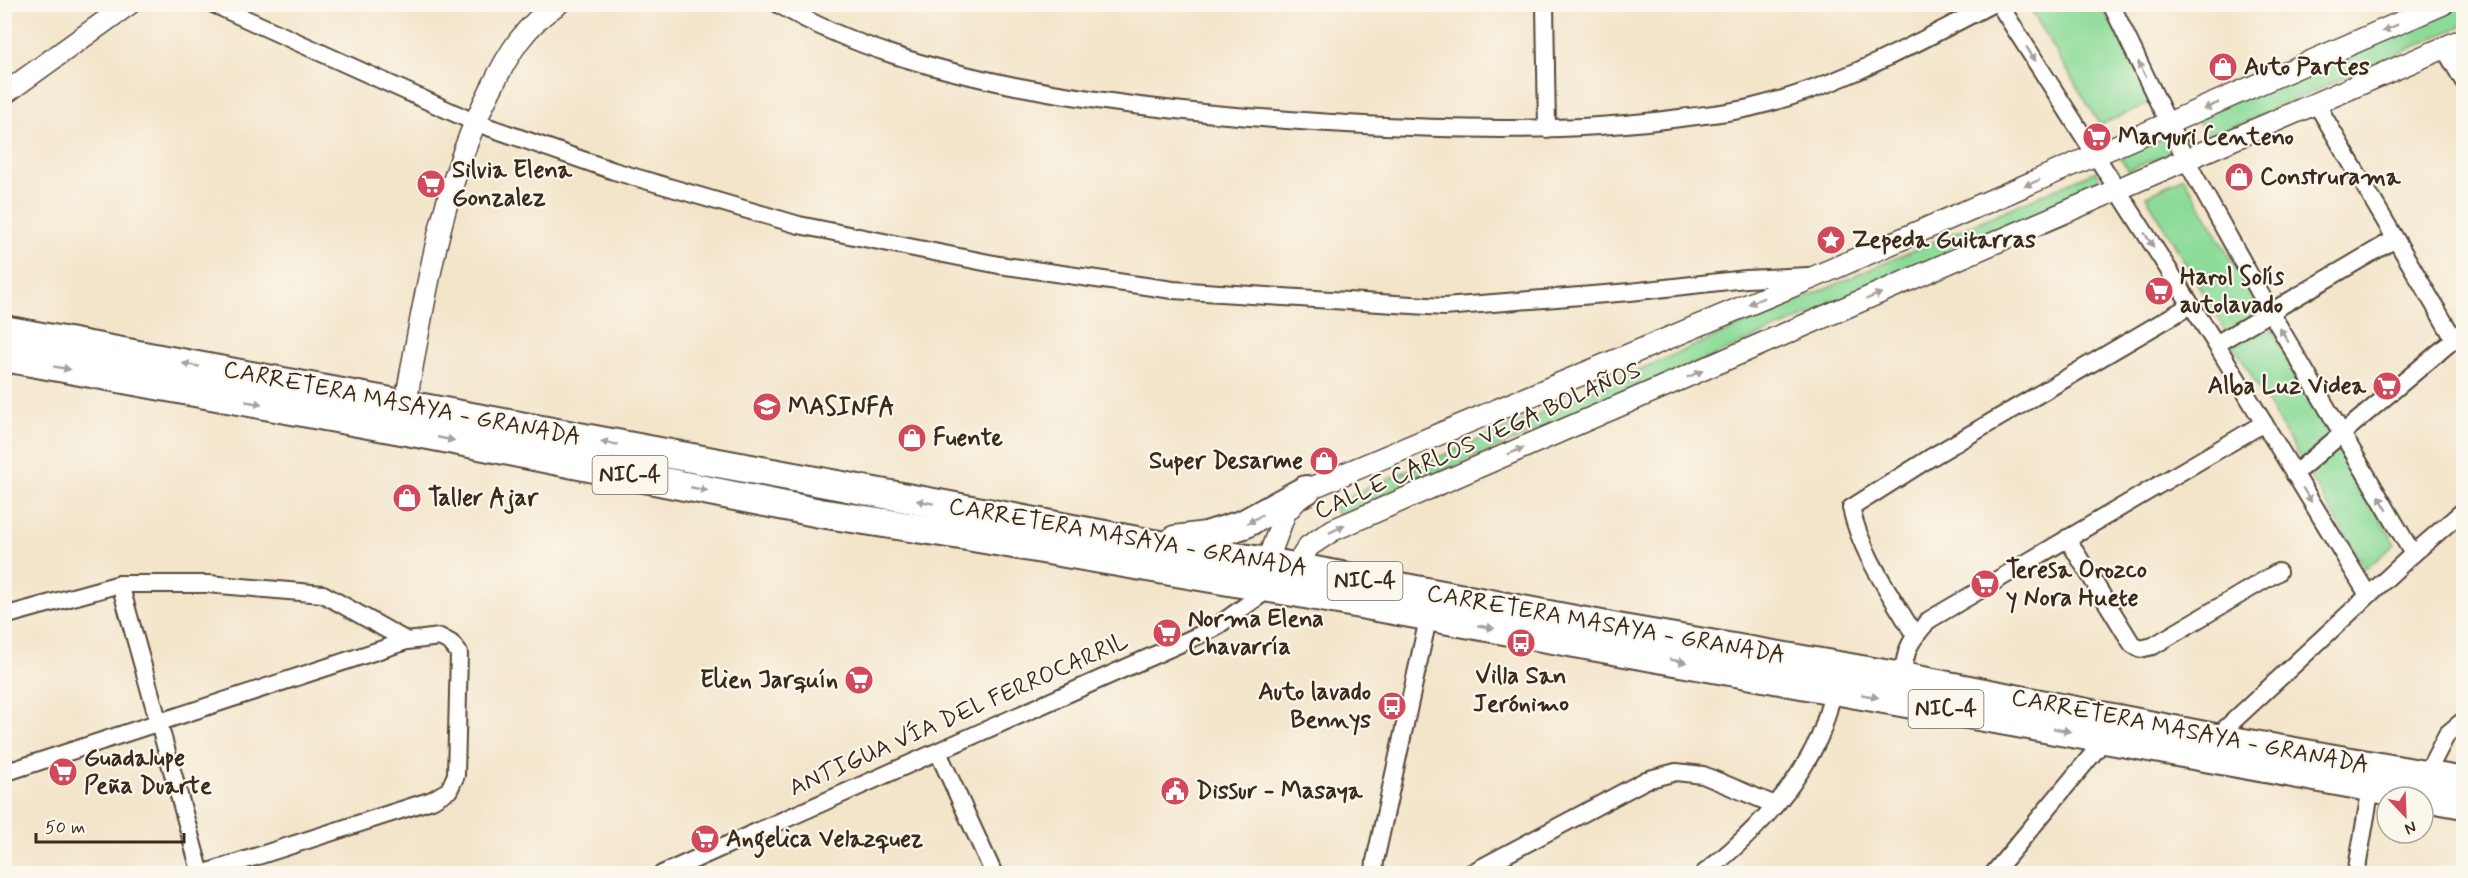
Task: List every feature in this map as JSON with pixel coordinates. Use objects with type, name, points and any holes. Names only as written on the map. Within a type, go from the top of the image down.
[{"type":"highway","name":"CARRETERA MASAYA - GRANADA","points":[[4,330],[1148,543],[1268,576],[1297,568],[1431,605],[1834,689],[2463,804]]},
{"type":"highway","name":"CARRETERA MASAYA - GRANADA","points":[[4,357],[422,434],[820,513],[967,536],[1268,576],[1431,605],[1902,677],[2215,738],[2463,782]]},
{"type":"highway","points":[[1148,543],[1206,536],[1244,524],[1306,490]]},
{"type":"street","points":[[4,94],[129,4]]},
{"type":"street","points":[[213,4],[474,122],[614,171],[799,225],[999,266],[1173,290],[1444,307],[1630,292],[1746,279],[1819,275]]},
{"type":"street","points":[[405,406],[430,269],[452,182],[474,122],[502,66],[526,29],[558,4]]},
{"type":"street","points":[[778,4],[813,25],[924,66],[1089,101],[1233,117],[1418,128],[1547,129],[1637,124],[1747,109],[1788,98],[1828,86],[1992,4]]},
{"type":"street","points":[[1545,4],[1547,129]]},
{"type":"street","points":[[1999,4],[2216,344],[2368,596]]},
{"type":"street","points":[[2111,4],[2186,160],[2271,313],[2413,554]]},
{"type":"street","name":"CALLE CARLOS VEGA BOLAÑOS","points":[[1268,576],[1286,513],[1306,490],[1819,275],[2443,4]]},
{"type":"street","points":[[2454,44],[2463,82]]},
{"type":"street","name":"CALLE CARLOS VEGA BOLAÑOS","points":[[1297,568],[1309,546],[1334,530],[2454,44]]},
{"type":"street","points":[[2294,474],[2459,335],[2395,239],[2316,103]]},
{"type":"street","points":[[2216,344],[2395,239]]},
{"type":"street","points":[[1915,636],[1867,551],[1855,524],[1851,508],[1930,458],[2191,305]]},
{"type":"street","points":[[1902,677],[1906,652],[1915,636],[1929,620],[2264,423]]},
{"type":"street","points":[[2215,738],[2463,510]]},
{"type":"street","points":[[2067,538],[2132,644],[2140,649],[2153,646],[2277,572]]},
{"type":"street","name":"ANTIGUA VÍA DEL FERROCARRIL","points":[[662,873],[1213,629],[1268,576]]},
{"type":"street","points":[[4,616],[120,584],[208,584],[323,594],[407,641]]},
{"type":"street","points":[[4,774],[158,721],[407,641],[440,637],[451,643],[459,653],[456,775],[449,790],[432,800],[201,873],[158,721],[120,584]]},
{"type":"street","points":[[1374,873],[1431,605]]},
{"type":"street","points":[[1703,873],[1728,855],[1775,805],[1804,765],[1820,737],[1834,689]]},
{"type":"street","points":[[2426,775],[2447,734],[2463,720]]},
{"type":"street","points":[[1993,873],[2106,738]]},
{"type":"street","points":[[938,752],[994,873]]},
{"type":"street","points":[[1470,873],[1646,780],[1676,772],[1703,775],[1775,805]]},
{"type":"street","points":[[2356,873],[2371,787]]},
{"type":"green space","points":[[2028,5],[2101,5],[2154,101],[2100,125]]},
{"type":"green space","points":[[2454,5],[2463,5],[2463,25],[2207,139],[2197,117]]},
{"type":"green space","points":[[2163,138],[2171,152],[2129,170],[2119,156]]},
{"type":"green space","points":[[2096,171],[2104,189],[1338,516],[1333,503]]},
{"type":"green space","points":[[2184,177],[2395,544],[2365,569],[2146,196]]},
{"type":"place","name":"Auto Partes","points":[[2223,67]]},
{"type":"place","name":"Maryuri Centeno","points":[[2097,137]]},
{"type":"place","name":"Construrama","points":[[2239,177]]},
{"type":"place","name":"Silvia Elena Gonzalez","points":[[431,184]]},
{"type":"place","name":"Zepeda Guitarras","points":[[1831,240]]},
{"type":"place","name":"Harol Solís autolavado","points":[[2159,291]]},
{"type":"place","name":"Alba Luz Videa","points":[[2387,386]]},
{"type":"place","name":"MASINFA","points":[[767,407]]},
{"type":"place","name":"Fuente","points":[[912,438]]},
{"type":"place","name":"Super Desarme","points":[[1324,461]]},
{"type":"place","name":"Taller Ajar","points":[[407,498]]},
{"type":"place","name":"Teresa Orozco y Nora Huete","points":[[1985,584]]},
{"type":"place","name":"Norma Elena Chavarría","points":[[1167,633]]},
{"type":"place","name":"Villa San Jerónimo","points":[[1521,643]]},
{"type":"place","name":"Elien Jarquín","points":[[859,680]]},
{"type":"place","name":"Auto lavado Bennys","points":[[1392,706]]},
{"type":"place","name":"Guadalupe Peña Duarte","points":[[63,772]]},
{"type":"place","name":"Dissur - Masaya","points":[[1175,791]]},
{"type":"place","name":"Angelica Velazquez","points":[[705,839]]}]
